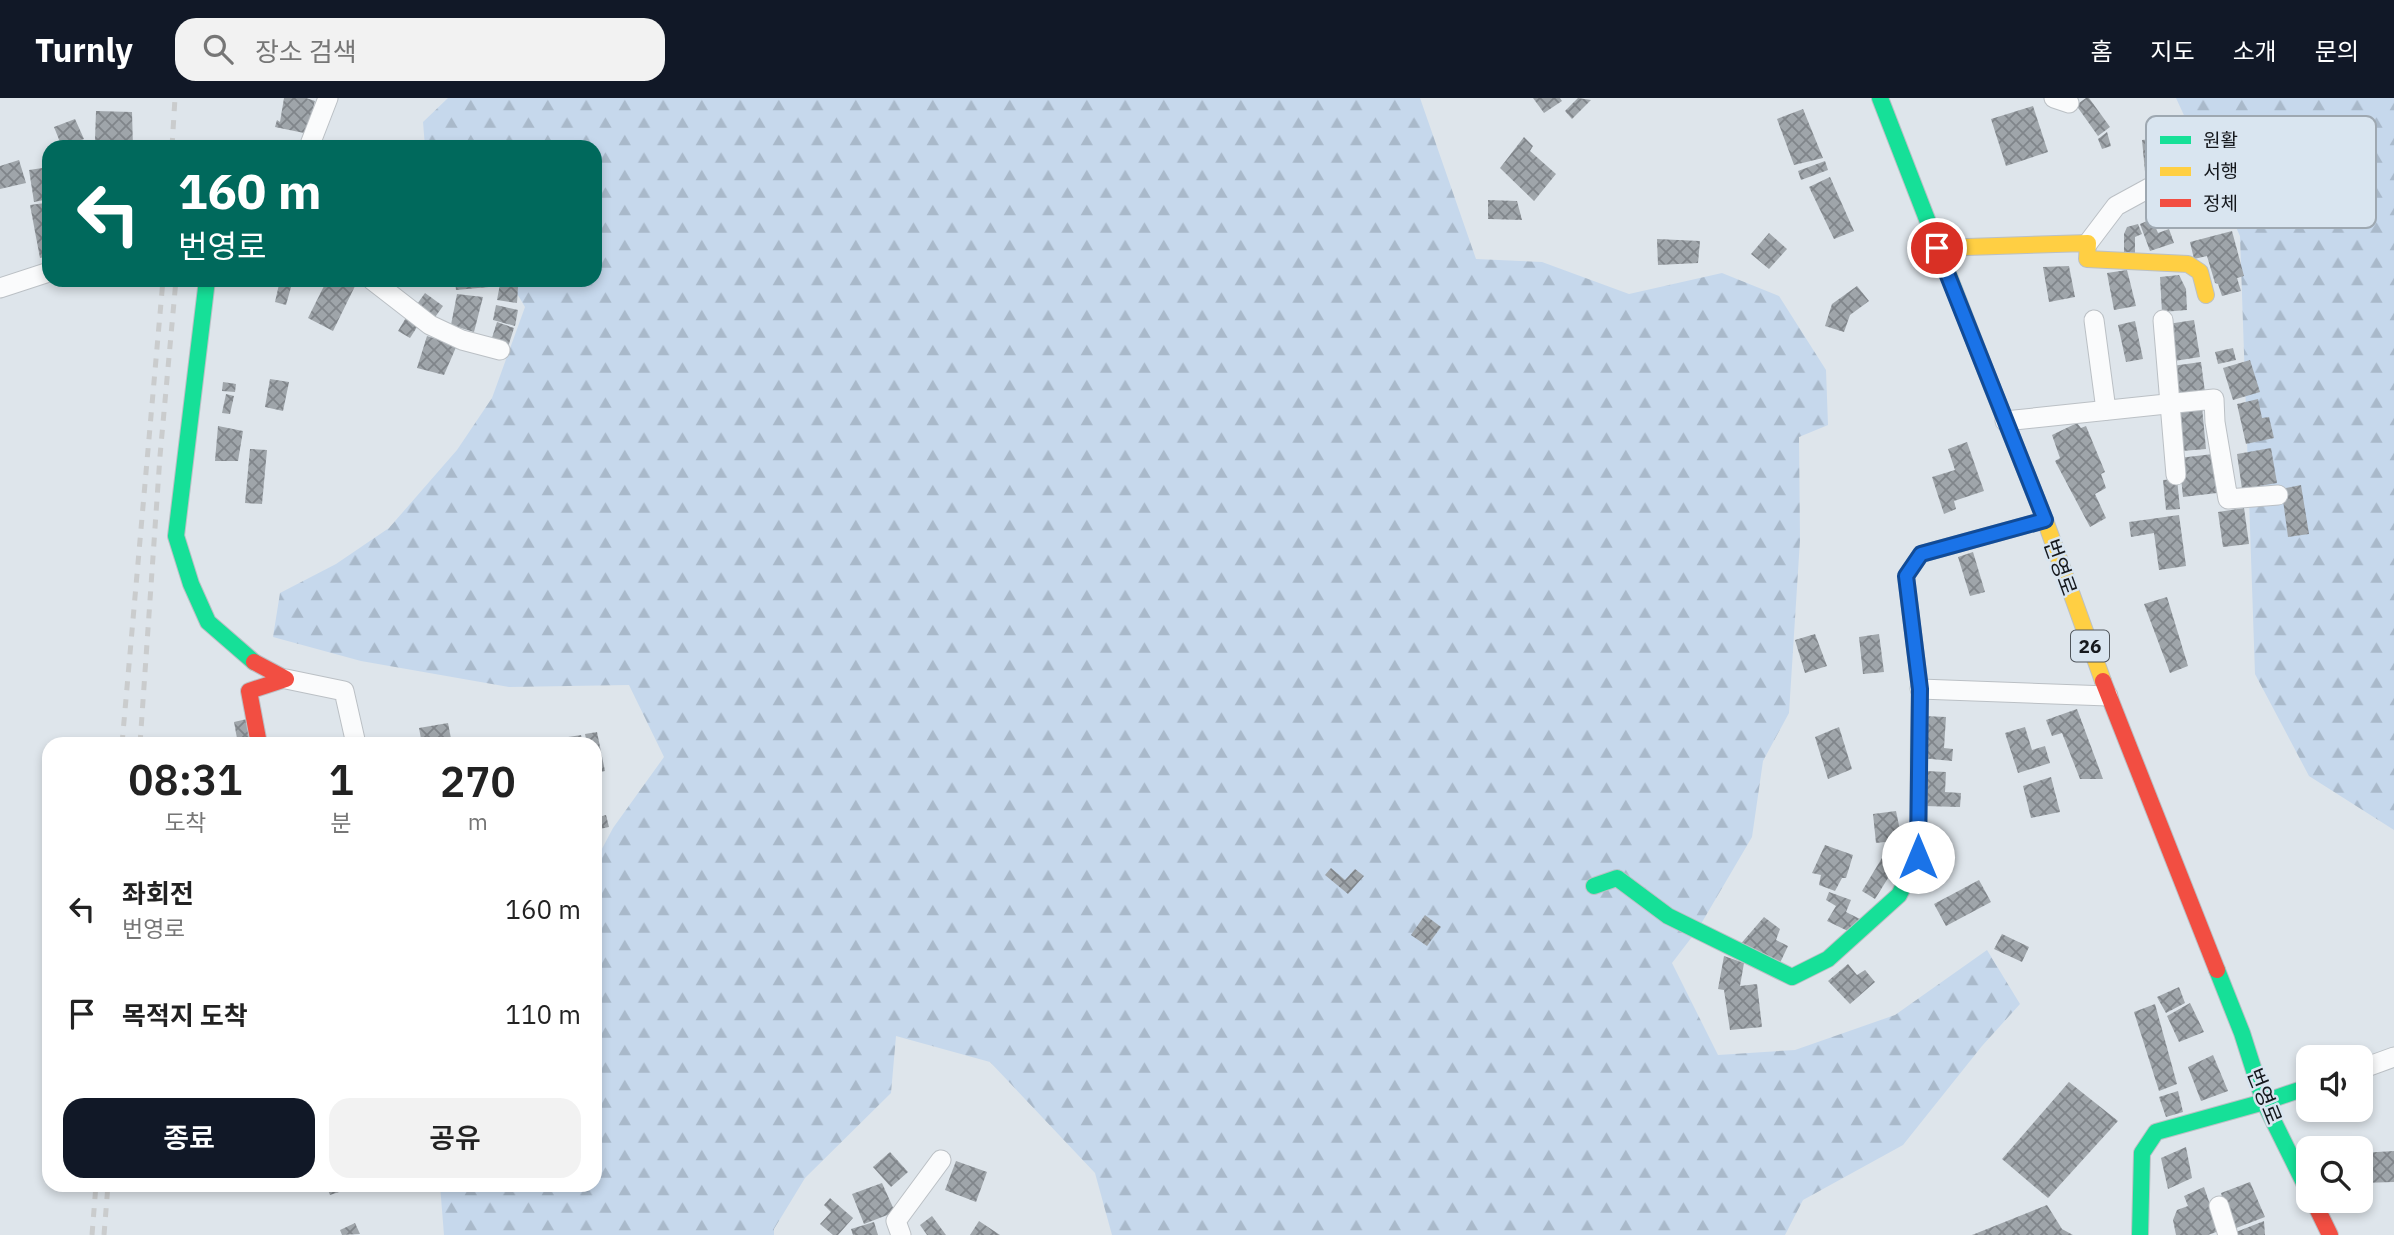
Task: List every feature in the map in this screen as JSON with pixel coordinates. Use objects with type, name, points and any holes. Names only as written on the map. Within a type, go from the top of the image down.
[{"type":"street","points":[[312,140],[328,98]]},
{"type":"street","name":"번영로","points":[[1880,98],[2045,520],[2108,696],[2242,1032],[2264,1102],[2296,1167]]},
{"type":"street","points":[[2146,190],[2116,206],[2088,243],[2087,259],[2188,264],[2200,272],[2206,295]]},
{"type":"street","points":[[1937,248],[2088,243]]},
{"type":"street","points":[[0,288],[42,274]]},
{"type":"street","points":[[206,287],[176,536],[191,584],[208,622],[251,660],[286,679],[344,691],[354,737]]},
{"type":"street","points":[[381,287],[430,325],[462,340],[500,349]]},
{"type":"street","points":[[2094,320],[2106,410]]},
{"type":"street","points":[[2163,320],[2176,475]]},
{"type":"street","points":[[2005,421],[2214,399],[2215,422],[2228,499],[2278,495]]},
{"type":"street","points":[[1594,886],[1617,878],[1668,916],[1792,977],[1828,960],[1899,895],[1918,857],[1920,689],[1906,576],[1921,554],[2045,520]]},
{"type":"street","points":[[258,737],[249,691],[286,679]]},
{"type":"street","points":[[1920,689],[2108,696]]},
{"type":"street","points":[[2373,1065],[2394,1057]]},
{"type":"street","points":[[2140,1235],[2142,1153],[2155,1132],[2296,1091]]},
{"type":"street","points":[[901,1235],[896,1221],[941,1160]]},
{"type":"street","points":[[2218,1206],[2228,1235]]},
{"type":"street","points":[[2319,1213],[2330,1235]]},
{"type":"green space","points":[[448,98],[1420,98],[1476,259],[1542,262],[1629,294],[1722,273],[1779,296],[1826,370],[1828,425],[1799,437],[1800,540],[1789,713],[1763,761],[1752,837],[1698,929],[1672,963],[1718,1055],[1795,1050],[1895,1015],[1987,950],[2020,1004],[1982,1046],[1903,1145],[1803,1200],[1785,1235],[1112,1235],[1095,1173],[990,1062],[896,1036],[891,1093],[805,1178],[774,1229],[774,1235],[444,1235],[441,1192],[602,1192],[602,849],[613,828],[664,757],[629,685],[509,687],[361,661],[273,637],[280,593],[336,564],[389,528],[457,450],[492,398],[525,307],[513,287],[602,287],[602,140],[424,140],[423,122]]},
{"type":"green space","points":[[2176,98],[2394,98],[2394,830],[2309,776],[2255,674],[2240,236],[2236,228],[2376,228],[2376,116],[2184,116]]},
{"type":"building","points":[[284,98],[306,98],[315,101],[307,131],[304,133],[275,127],[277,120],[280,122]]},
{"type":"building","points":[[1533,98],[1560,98],[1562,101],[1544,113]]},
{"type":"building","points":[[1578,98],[1591,100],[1572,119],[1565,111]]},
{"type":"building","points":[[2089,98],[2110,127],[2098,136],[2076,105]]},
{"type":"building","points":[[2033,106],[2048,152],[2006,166],[1991,119]]},
{"type":"building","points":[[1803,109],[1823,158],[1794,165],[1777,119]]},
{"type":"building","points":[[96,111],[132,112],[133,140],[95,140]]},
{"type":"building","points":[[75,119],[84,139],[59,140],[54,127]]},
{"type":"building","points":[[2107,132],[2111,146],[2102,149],[2098,139]]},
{"type":"building","points":[[1524,137],[1533,146],[1530,151],[1556,174],[1534,201],[1500,168]]},
{"type":"building","points":[[2142,140],[2146,140],[2146,182]]},
{"type":"building","points":[[19,160],[26,183],[0,189],[0,166]]},
{"type":"building","points":[[1825,161],[1828,170],[1801,180],[1798,171]]},
{"type":"building","points":[[42,168],[42,200],[34,202],[29,170]]},
{"type":"building","points":[[1830,177],[1854,231],[1834,239],[1809,187]]},
{"type":"building","points":[[1488,200],[1517,201],[1522,220],[1488,219]]},
{"type":"building","points":[[42,203],[40,258],[30,205]]},
{"type":"building","points":[[2146,222],[2146,228],[2156,228],[2158,233],[2169,229],[2174,243],[2150,251],[2140,224]]},
{"type":"building","points":[[2138,224],[2142,234],[2135,237],[2135,255],[2124,256],[2124,234],[2127,227]]},
{"type":"building","points":[[2232,231],[2244,276],[2237,278],[2241,291],[2222,296],[2207,256],[2194,259],[2190,242]]},
{"type":"building","points":[[1769,233],[1787,249],[1769,269],[1751,254]]},
{"type":"building","points":[[1657,239],[1700,241],[1698,263],[1658,265]]},
{"type":"building","points":[[2069,266],[2075,297],[2049,302],[2043,267]]},
{"type":"building","points":[[2127,270],[2136,306],[2114,310],[2107,273]]},
{"type":"building","points":[[2179,275],[2186,289],[2187,310],[2162,312],[2160,277]]},
{"type":"building","points":[[1857,286],[1869,301],[1850,315],[1844,332],[1825,326],[1832,304]]},
{"type":"building","points":[[278,287],[291,287],[286,305],[275,302]]},
{"type":"building","points":[[324,287],[355,287],[333,331],[308,318]]},
{"type":"building","points":[[456,287],[489,287],[456,290]]},
{"type":"building","points":[[499,287],[518,287],[517,303],[497,300]]},
{"type":"building","points":[[425,293],[443,306],[433,320],[415,307]]},
{"type":"building","points":[[457,294],[483,297],[474,332],[451,325]]},
{"type":"building","points":[[496,305],[518,310],[515,326],[493,320]]},
{"type":"building","points":[[407,316],[419,324],[410,338],[398,331]]},
{"type":"building","points":[[2194,320],[2200,357],[2174,361],[2168,324]]},
{"type":"building","points":[[2135,321],[2143,359],[2126,362],[2118,325]]},
{"type":"building","points":[[497,322],[514,328],[508,347],[491,341]]},
{"type":"building","points":[[427,336],[457,345],[444,375],[417,368]]},
{"type":"building","points":[[2233,348],[2236,360],[2218,364],[2215,352]]},
{"type":"building","points":[[2250,360],[2260,392],[2233,400],[2223,368]]},
{"type":"building","points":[[2201,362],[2205,392],[2176,397],[2172,366]]},
{"type":"building","points":[[270,379],[289,382],[283,411],[265,407]]},
{"type":"building","points":[[223,382],[236,384],[235,392],[222,391]]},
{"type":"building","points":[[226,394],[234,396],[230,414],[222,413]]},
{"type":"building","points":[[2258,399],[2262,418],[2269,417],[2274,438],[2246,444],[2237,404]]},
{"type":"building","points":[[2202,407],[2206,449],[2182,451],[2178,409]]},
{"type":"building","points":[[2077,423],[2081,428],[2086,426],[2105,472],[2101,474],[2106,488],[2095,494],[2106,518],[2090,527],[2055,461],[2060,458],[2052,435]]},
{"type":"building","points":[[218,426],[243,431],[238,461],[215,461]]},
{"type":"building","points":[[1967,442],[1984,491],[1954,501],[1956,509],[1944,514],[1932,477],[1955,470],[1948,449]]},
{"type":"building","points":[[2271,448],[2277,483],[2242,489],[2237,454]]},
{"type":"building","points":[[250,449],[267,450],[262,504],[245,503]]},
{"type":"building","points":[[2213,454],[2217,493],[2183,497],[2179,458]]},
{"type":"building","points":[[2177,479],[2180,509],[2166,510],[2163,480]]},
{"type":"building","points":[[2301,485],[2309,534],[2288,537],[2282,493],[2286,493],[2286,488]]},
{"type":"building","points":[[2244,508],[2249,544],[2223,547],[2218,512]]},
{"type":"building","points":[[2179,515],[2186,566],[2159,570],[2154,533],[2131,537],[2129,522]]},
{"type":"building","points":[[1973,552],[1985,592],[1970,596],[1958,557]]},
{"type":"building","points":[[2167,597],[2188,666],[2170,673],[2144,604]]},
{"type":"building","points":[[1815,634],[1827,666],[1805,673],[1795,640]]},
{"type":"building","points":[[1879,634],[1884,672],[1863,674],[1859,637]]},
{"type":"building","points":[[2077,709],[2103,779],[2080,779],[2062,733],[2052,736],[2046,720]]},
{"type":"building","points":[[1924,716],[1946,717],[1944,748],[1953,749],[1952,761],[1921,758]]},
{"type":"building","points":[[247,719],[251,737],[237,737],[234,722]]},
{"type":"building","points":[[448,723],[451,737],[421,737],[419,728]]},
{"type":"building","points":[[1839,727],[1852,769],[1828,779],[1815,737]]},
{"type":"building","points":[[2025,727],[2032,750],[2045,746],[2050,763],[2018,773],[2005,733]]},
{"type":"building","points":[[597,732],[598,737],[586,737],[585,734]]},
{"type":"building","points":[[1926,771],[1946,772],[1945,792],[1961,793],[1960,807],[1924,806]]},
{"type":"building","points":[[2051,777],[2060,812],[2031,818],[2023,786]]},
{"type":"building","points":[[1896,811],[1902,840],[1876,843],[1873,814]]},
{"type":"building","points":[[606,815],[609,827],[602,828],[602,816]]},
{"type":"building","points":[[1825,845],[1853,855],[1846,878],[1842,878],[1835,891],[1819,885],[1821,875],[1812,873]]},
{"type":"building","points":[[1885,853],[1898,862],[1875,899],[1862,891]]},
{"type":"building","points":[[1331,868],[1345,880],[1355,869],[1364,876],[1348,894],[1325,875]]},
{"type":"building","points":[[1979,880],[1991,902],[1946,926],[1934,904]]},
{"type":"building","points":[[1829,892],[1851,900],[1846,912],[1860,919],[1850,932],[1827,921],[1836,906],[1826,900]]},
{"type":"building","points":[[1425,915],[1441,927],[1427,946],[1411,935]]},
{"type":"building","points":[[1764,917],[1780,929],[1776,940],[1788,946],[1779,965],[1738,947]]},
{"type":"building","points":[[2002,934],[2029,947],[2022,962],[1994,949]]},
{"type":"building","points":[[1724,956],[1744,963],[1740,986],[1757,984],[1762,1027],[1730,1030],[1724,990],[1718,989]]},
{"type":"building","points":[[1848,964],[1857,975],[1865,970],[1875,982],[1850,1004],[1828,981]]},
{"type":"building","points":[[2179,987],[2185,1003],[2166,1013],[2157,997]]},
{"type":"building","points":[[2190,1003],[2204,1032],[2179,1042],[2167,1016]]},
{"type":"building","points":[[2155,1004],[2177,1084],[2159,1091],[2134,1012]]},
{"type":"building","points":[[2213,1055],[2228,1091],[2201,1101],[2188,1067]]},
{"type":"building","points":[[2069,1082],[2118,1121],[2048,1198],[2002,1159]]},
{"type":"building","points":[[2178,1091],[2183,1112],[2166,1117],[2159,1097]]},
{"type":"building","points":[[2186,1147],[2192,1178],[2168,1189],[2161,1158]]},
{"type":"building","points":[[2394,1151],[2394,1182],[2373,1183],[2373,1152]]},
{"type":"building","points":[[890,1152],[908,1172],[891,1187],[873,1167]]},
{"type":"building","points":[[956,1161],[987,1172],[976,1202],[945,1190]]},
{"type":"building","points":[[2250,1182],[2265,1217],[2231,1230],[2221,1193]]},
{"type":"building","points":[[882,1183],[895,1212],[864,1224],[852,1194]]},
{"type":"building","points":[[2204,1187],[2219,1231],[2208,1235],[2176,1235],[2173,1220],[2177,1210],[2188,1206],[2184,1196]]},
{"type":"building","points":[[830,1198],[853,1218],[838,1235],[833,1235],[820,1224],[831,1212],[824,1205]]},
{"type":"building","points":[[2047,1205],[2062,1229],[2073,1235],[1972,1235]]},
{"type":"building","points":[[932,1216],[946,1235],[927,1235],[920,1225]]},
{"type":"building","points":[[979,1221],[1000,1235],[970,1235]]},
{"type":"building","points":[[2264,1221],[2265,1235],[2237,1235],[2236,1232]]},
{"type":"building","points":[[874,1222],[878,1235],[853,1235],[851,1229]]},
{"type":"building","points":[[355,1223],[360,1234],[342,1235],[340,1230]]},
{"type":"railway","points":[[172,140],[175,98]]},
{"type":"railway","points":[[123,737],[162,287]]},
{"type":"railway","points":[[140,737],[160,456],[175,287]]},
{"type":"railway","points":[[92,1235],[95,1192]]},
{"type":"railway","points":[[104,1235],[107,1192]]},
{"type":"traffic: fast","points":[[1880,98],[1992,387]]},
{"type":"traffic: fast","points":[[206,287],[176,536],[191,584],[208,622],[254,662]]},
{"type":"traffic: fast","points":[[1594,886],[1617,878],[1668,916],[1792,977],[1828,959],[1899,895],[1918,857],[1919,733]]},
{"type":"traffic: fast","points":[[2217,970],[2242,1033],[2264,1102],[2296,1167]]},
{"type":"traffic: fast","points":[[2140,1235],[2142,1153],[2156,1132],[2296,1091]]},
{"type":"traffic: slow","points":[[1937,248],[2088,243],[2087,259],[2188,264],[2200,272],[2206,295]]},
{"type":"traffic: slow","points":[[1992,387],[2045,520],[2103,681]]},
{"type":"traffic: slow","points":[[1919,733],[1920,689],[1906,576],[1921,554],[2045,520]]},
{"type":"traffic: jam","points":[[254,662],[286,679],[249,691],[258,737]]},
{"type":"traffic: jam","points":[[2103,681],[2217,970]]},
{"type":"traffic: jam","points":[[2319,1213],[2330,1235]]},
{"type":"route","points":[[1918,857],[1920,689],[1906,576],[1921,554],[2045,520],[1937,248]]}]
